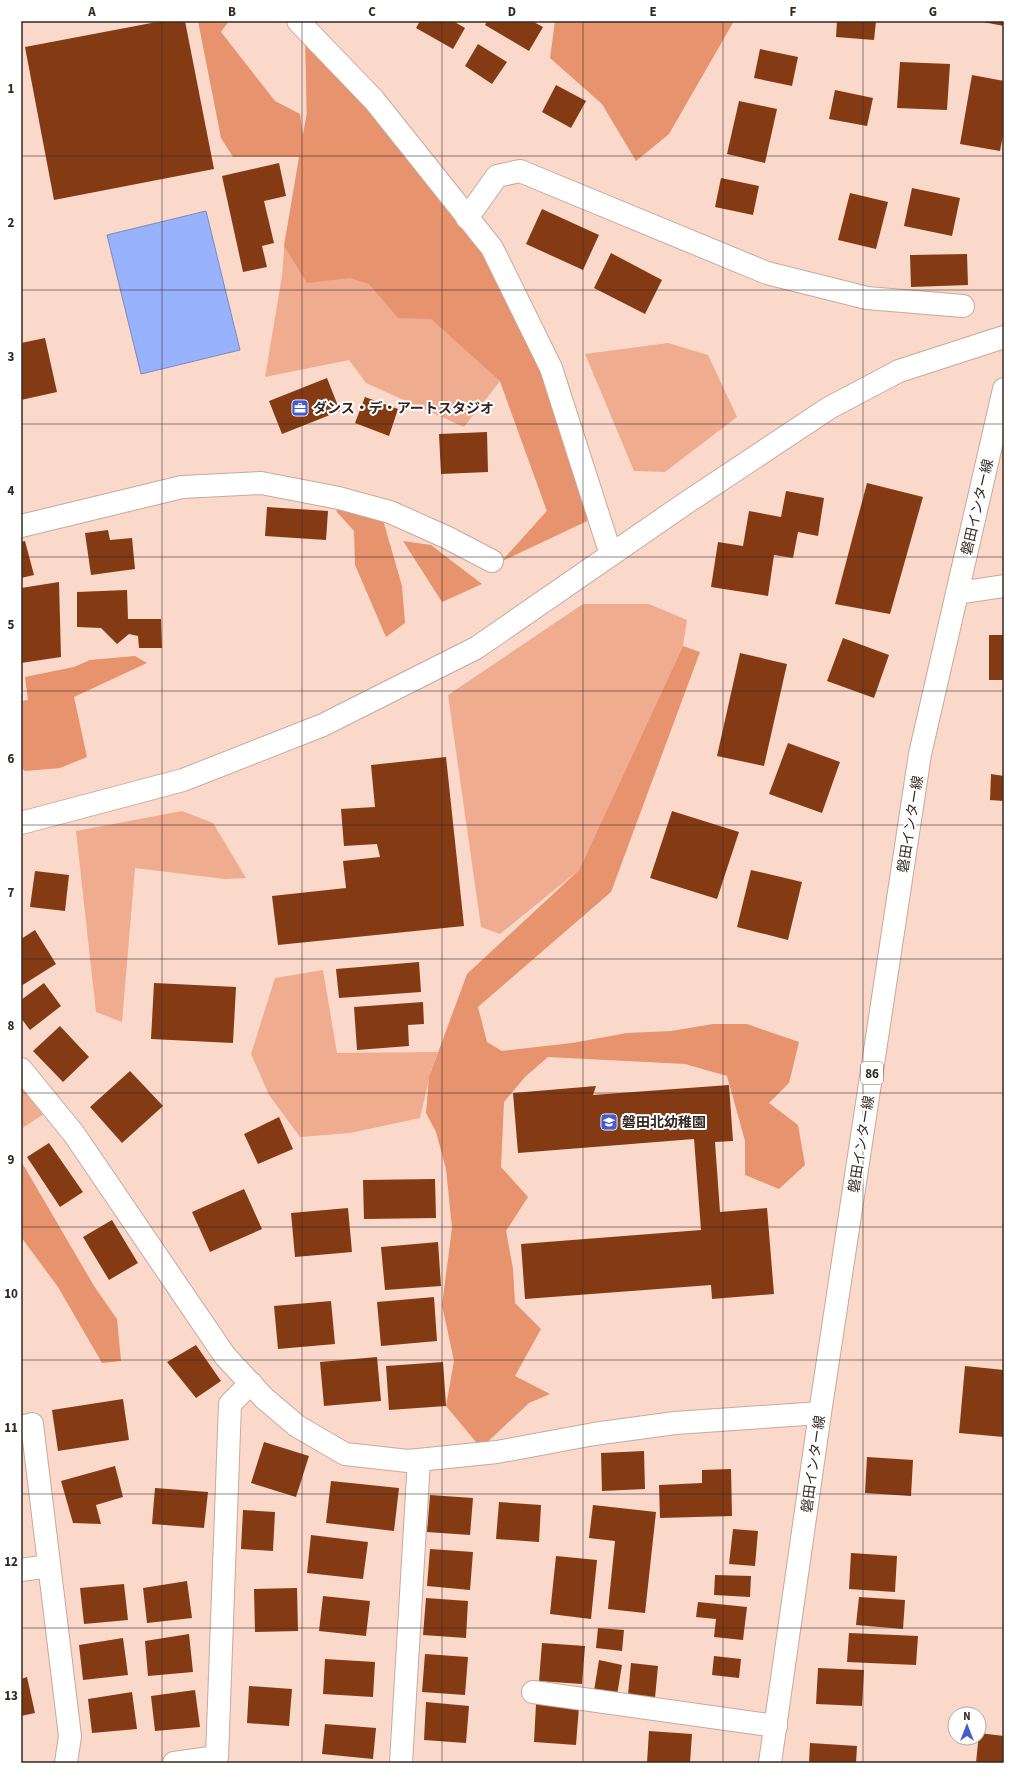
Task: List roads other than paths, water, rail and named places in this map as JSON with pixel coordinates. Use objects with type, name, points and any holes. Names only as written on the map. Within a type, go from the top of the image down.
[{"type":"street","points":[[301,22],[374,100],[492,248],[551,368],[611,555]]},
{"type":"street","points":[[467,218],[497,176],[520,171],[767,273],[867,298],[963,306]]},
{"type":"street","points":[[21,823],[183,780],[323,725],[476,648],[829,408],[899,371],[1004,337]]},
{"type":"street","name":"磐田インター線","points":[[770,1763],[820,1413],[920,754],[1004,388]]},
{"type":"street","points":[[21,526],[182,487],[261,483],[339,498],[390,512],[446,537],[492,561]]},
{"type":"street","points":[[958,593],[1004,586]]},
{"type":"street","points":[[21,1069],[74,1134],[225,1356],[264,1398],[297,1426],[346,1454],[408,1461],[497,1452],[594,1434],[675,1423],[820,1413]]},
{"type":"street","points":[[174,1763],[217,1760],[230,1404],[251,1384]]},
{"type":"street","points":[[21,1427],[32,1424],[70,1736],[66,1763]]},
{"type":"street","points":[[401,1763],[419,1460]]},
{"type":"street","points":[[21,1570],[50,1566]]},
{"type":"street","points":[[533,1692],[776,1726]]},
{"type":"water","points":[[206,211],[240,350],[141,374],[107,235]]},
{"type":"place","name":"ダンス・デ・アートスタジオ","points":[[300,408]]},
{"type":"place","name":"磐田北幼稚園","points":[[609,1122]]}]
